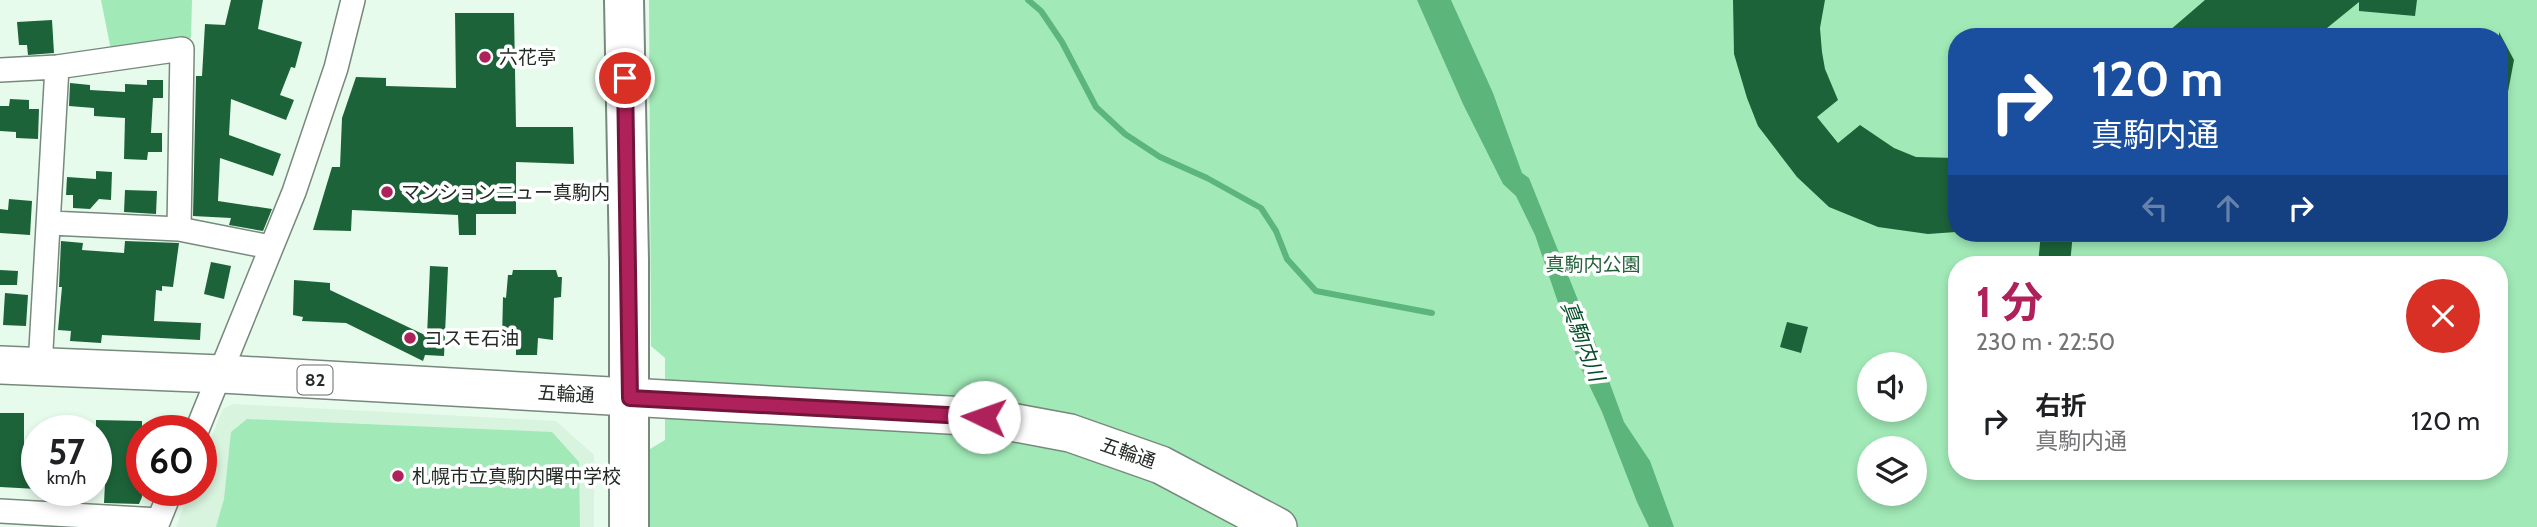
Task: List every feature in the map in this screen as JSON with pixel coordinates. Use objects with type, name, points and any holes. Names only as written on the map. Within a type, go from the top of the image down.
[{"type":"highway","points":[[624,0],[630,398],[629,527]]},
{"type":"main road","name":"五輪通","points":[[0,365],[221,374],[984,417],[1070,433],[1161,465],[1278,527]]},
{"type":"street","points":[[203,415],[294,192],[317,128],[354,0]]},
{"type":"street","points":[[0,70],[57,67],[182,49],[179,229]]},
{"type":"street","points":[[40,367],[57,67]]},
{"type":"street","points":[[50,223],[179,229],[270,247]]},
{"type":"street","points":[[0,511],[157,524],[165,506]]},
{"type":"shaded area","name":"札幌市立真駒内曙中学校","points":[[233,404],[556,421],[594,455],[594,527],[176,527],[184,506],[217,506],[217,424],[223,409]]},
{"type":"green space","points":[[101,0],[192,0],[191,38],[111,50]]},
{"type":"green space","name":"真駒内公園","points":[[649,0],[2537,0],[2537,527],[650,527],[650,449],[665,440],[665,358],[651,346]]},
{"type":"green space","name":"札幌市立真駒内曙中学校","points":[[247,419],[552,432],[579,462],[580,527],[216,527],[224,499],[231,432]]},
{"type":"water","name":"真駒内川","points":[[1417,0],[1451,0],[1493,93],[1522,173],[1529,178],[1624,422],[1650,461],[1674,527],[1649,527],[1602,412],[1579,364],[1535,235],[1516,196],[1503,184],[1463,104]]},
{"type":"building","points":[[231,0],[263,0],[258,29],[302,42],[295,68],[291,67],[280,95],[294,100],[286,120],[231,99],[229,135],[281,154],[273,176],[220,158],[218,201],[272,209],[263,231],[229,225],[231,218],[193,216],[196,76],[202,76],[205,24],[225,25]]},
{"type":"building","points":[[1733,0],[1825,0],[1820,28],[1822,52],[1825,69],[1838,100],[1817,117],[1838,143],[1860,125],[1894,148],[1916,157],[1948,158],[1948,233],[1928,234],[1878,227],[1829,207],[1797,177],[1758,126],[1734,54]]},
{"type":"building","points":[[2205,0],[2417,0],[2415,16],[2359,11],[2359,2],[2327,28],[2172,28]]},
{"type":"building","points":[[455,13],[514,13],[516,127],[573,127],[574,164],[516,162],[516,214],[476,214],[476,235],[459,235],[458,215],[352,210],[351,231],[313,230],[332,167],[340,167],[342,118],[356,77],[386,78],[386,86],[456,88]]},
{"type":"building","points":[[52,20],[54,53],[28,55],[27,45],[19,45],[17,22]]},
{"type":"building","points":[[2508,49],[2514,60],[2508,92]]},
{"type":"building","points":[[147,80],[163,80],[163,98],[153,98],[151,133],[162,133],[162,152],[148,152],[147,160],[124,159],[125,118],[94,116],[94,108],[69,106],[70,83],[90,85],[90,90],[125,92],[125,84],[147,85]]},
{"type":"building","points":[[10,99],[29,100],[29,109],[39,109],[38,139],[16,138],[16,132],[0,131],[0,106],[9,106]]},
{"type":"building","points":[[96,171],[112,172],[111,200],[99,199],[90,209],[73,208],[73,195],[66,195],[67,177],[96,179]]},
{"type":"building","points":[[125,190],[157,191],[156,214],[124,212]]},
{"type":"building","points":[[9,199],[32,201],[30,235],[0,233],[0,209],[8,210]]},
{"type":"building","points":[[61,241],[83,243],[82,250],[124,253],[125,241],[179,243],[173,287],[162,286],[162,291],[156,290],[154,321],[201,323],[200,340],[102,335],[101,343],[70,341],[71,331],[58,330],[62,287],[59,287]]},
{"type":"building","points":[[2040,242],[2072,242],[2071,256],[2039,256]]},
{"type":"building","points":[[211,262],[231,266],[224,299],[204,294]]},
{"type":"building","points":[[430,266],[448,267],[444,356],[425,355],[423,361],[346,323],[302,321],[303,317],[293,315],[294,280],[330,283],[330,290],[427,336]]},
{"type":"building","points":[[0,270],[18,271],[17,285],[0,285]]},
{"type":"building","points":[[513,270],[556,270],[558,277],[562,277],[561,297],[554,298],[553,340],[538,338],[537,355],[516,355],[516,338],[502,339],[503,297],[506,298],[508,275],[512,275]]},
{"type":"building","points":[[5,293],[28,295],[26,326],[3,325]]},
{"type":"building","points":[[1787,322],[1808,327],[1801,353],[1780,347]]},
{"type":"building","points":[[0,413],[24,413],[21,415],[21,488],[0,487]]},
{"type":"building","points":[[112,420],[126,421],[126,504],[112,503]]},
{"type":"waterway","points":[[1028,0],[1041,11],[1062,42],[1096,107],[1125,134],[1160,157],[1207,178],[1261,208],[1276,231],[1287,259],[1316,291],[1432,313]]},
{"type":"place","name":"六花亭","points":[[485,57]]},
{"type":"place","name":"マンションニュー真駒内","points":[[387,192]]},
{"type":"place","name":"コスモ石油","points":[[410,338]]},
{"type":"place","name":"札幌市立真駒内曙中学校","points":[[398,476]]},
{"type":"route","points":[[625,78],[630,398],[984,417]]}]
